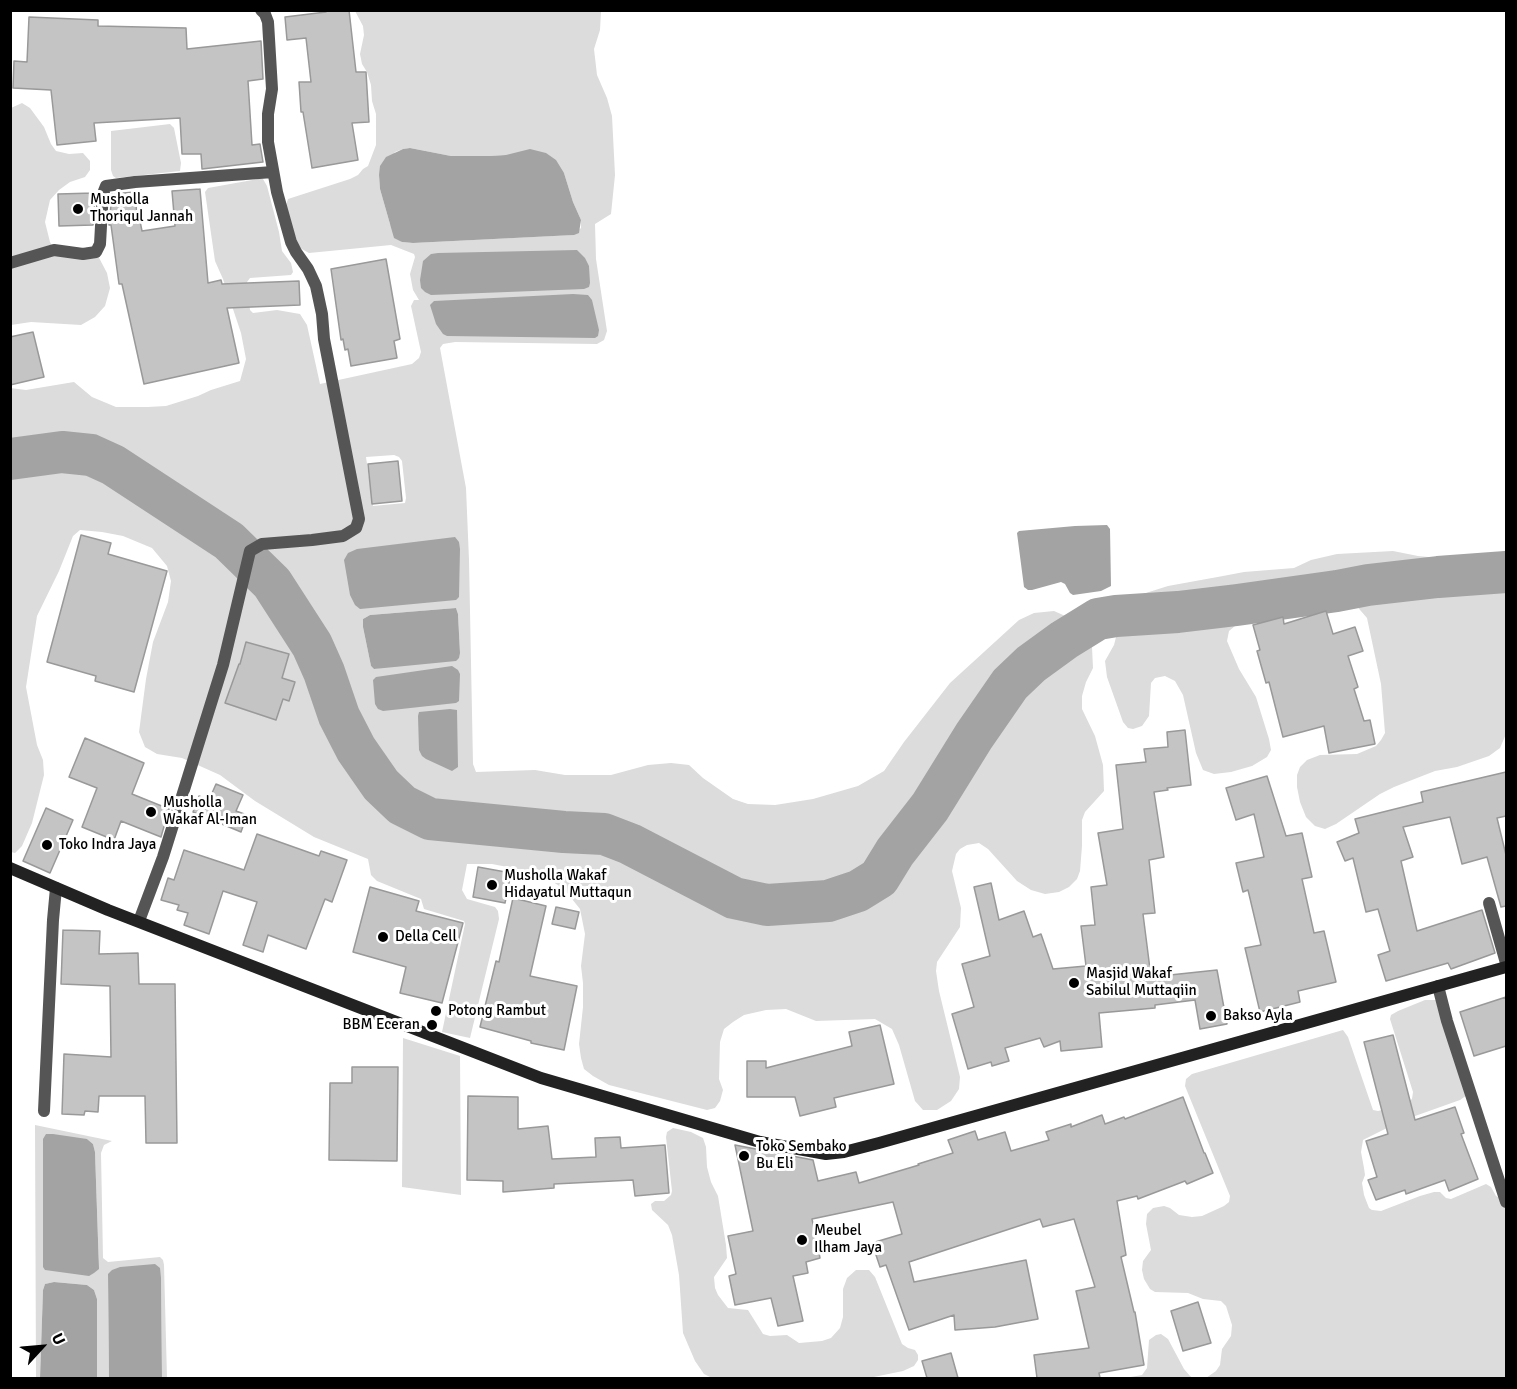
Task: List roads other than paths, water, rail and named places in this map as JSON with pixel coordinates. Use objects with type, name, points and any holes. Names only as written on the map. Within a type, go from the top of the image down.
[{"type":"street","points":[[139,921],[163,857],[223,665],[250,551],[262,544],[343,536],[356,528],[359,519],[316,286],[294,247],[273,172],[268,142],[268,114],[272,89],[268,22],[261,10]]},
{"type":"street","points":[[10,263],[54,250],[83,254],[96,252],[100,244],[106,186],[273,172]]},
{"type":"street","points":[[10,868],[139,921],[541,1078],[760,1142],[826,1154],[879,1143],[1506,965],[1488,903]]},
{"type":"street","points":[[44,1111],[56,888]]},
{"type":"street","points":[[1438,986],[1447,1021],[1506,1202]]},
{"type":"waterway","points":[[10,459],[62,452],[91,455],[113,465],[229,541],[272,583],[312,645],[339,716],[356,749],[381,785],[402,805],[430,819],[604,834],[630,844],[734,898],[767,905],[828,901],[858,891],[879,878],[895,852],[930,807],[974,736],[1010,684],[1031,664],[1098,619],[1237,605],[1368,585],[1506,572]]},
{"type":"place","name":"Musholla Thoriqul Jannah","points":[[78,209]]},
{"type":"place","name":"Musholla Wakaf Al-Iman","points":[[151,812]]},
{"type":"place","name":"Toko Indra Jaya","points":[[47,845]]},
{"type":"place","name":"Musholla Wakaf Hidayatul Muttaqun","points":[[492,885]]},
{"type":"place","name":"Della Cell","points":[[383,937]]},
{"type":"place","name":"Masjid Wakaf Sabilul Muttaqiin","points":[[1074,983]]},
{"type":"place","name":"Potong Rambut","points":[[436,1011]]},
{"type":"place","name":"Bakso Ayla","points":[[1211,1016]]},
{"type":"place","name":"BBM Eceran","points":[[432,1025]]},
{"type":"place","name":"Toko Sembako Bu Eli","points":[[744,1156]]},
{"type":"place","name":"Meubel Ilham Jaya","points":[[802,1240]]}]
